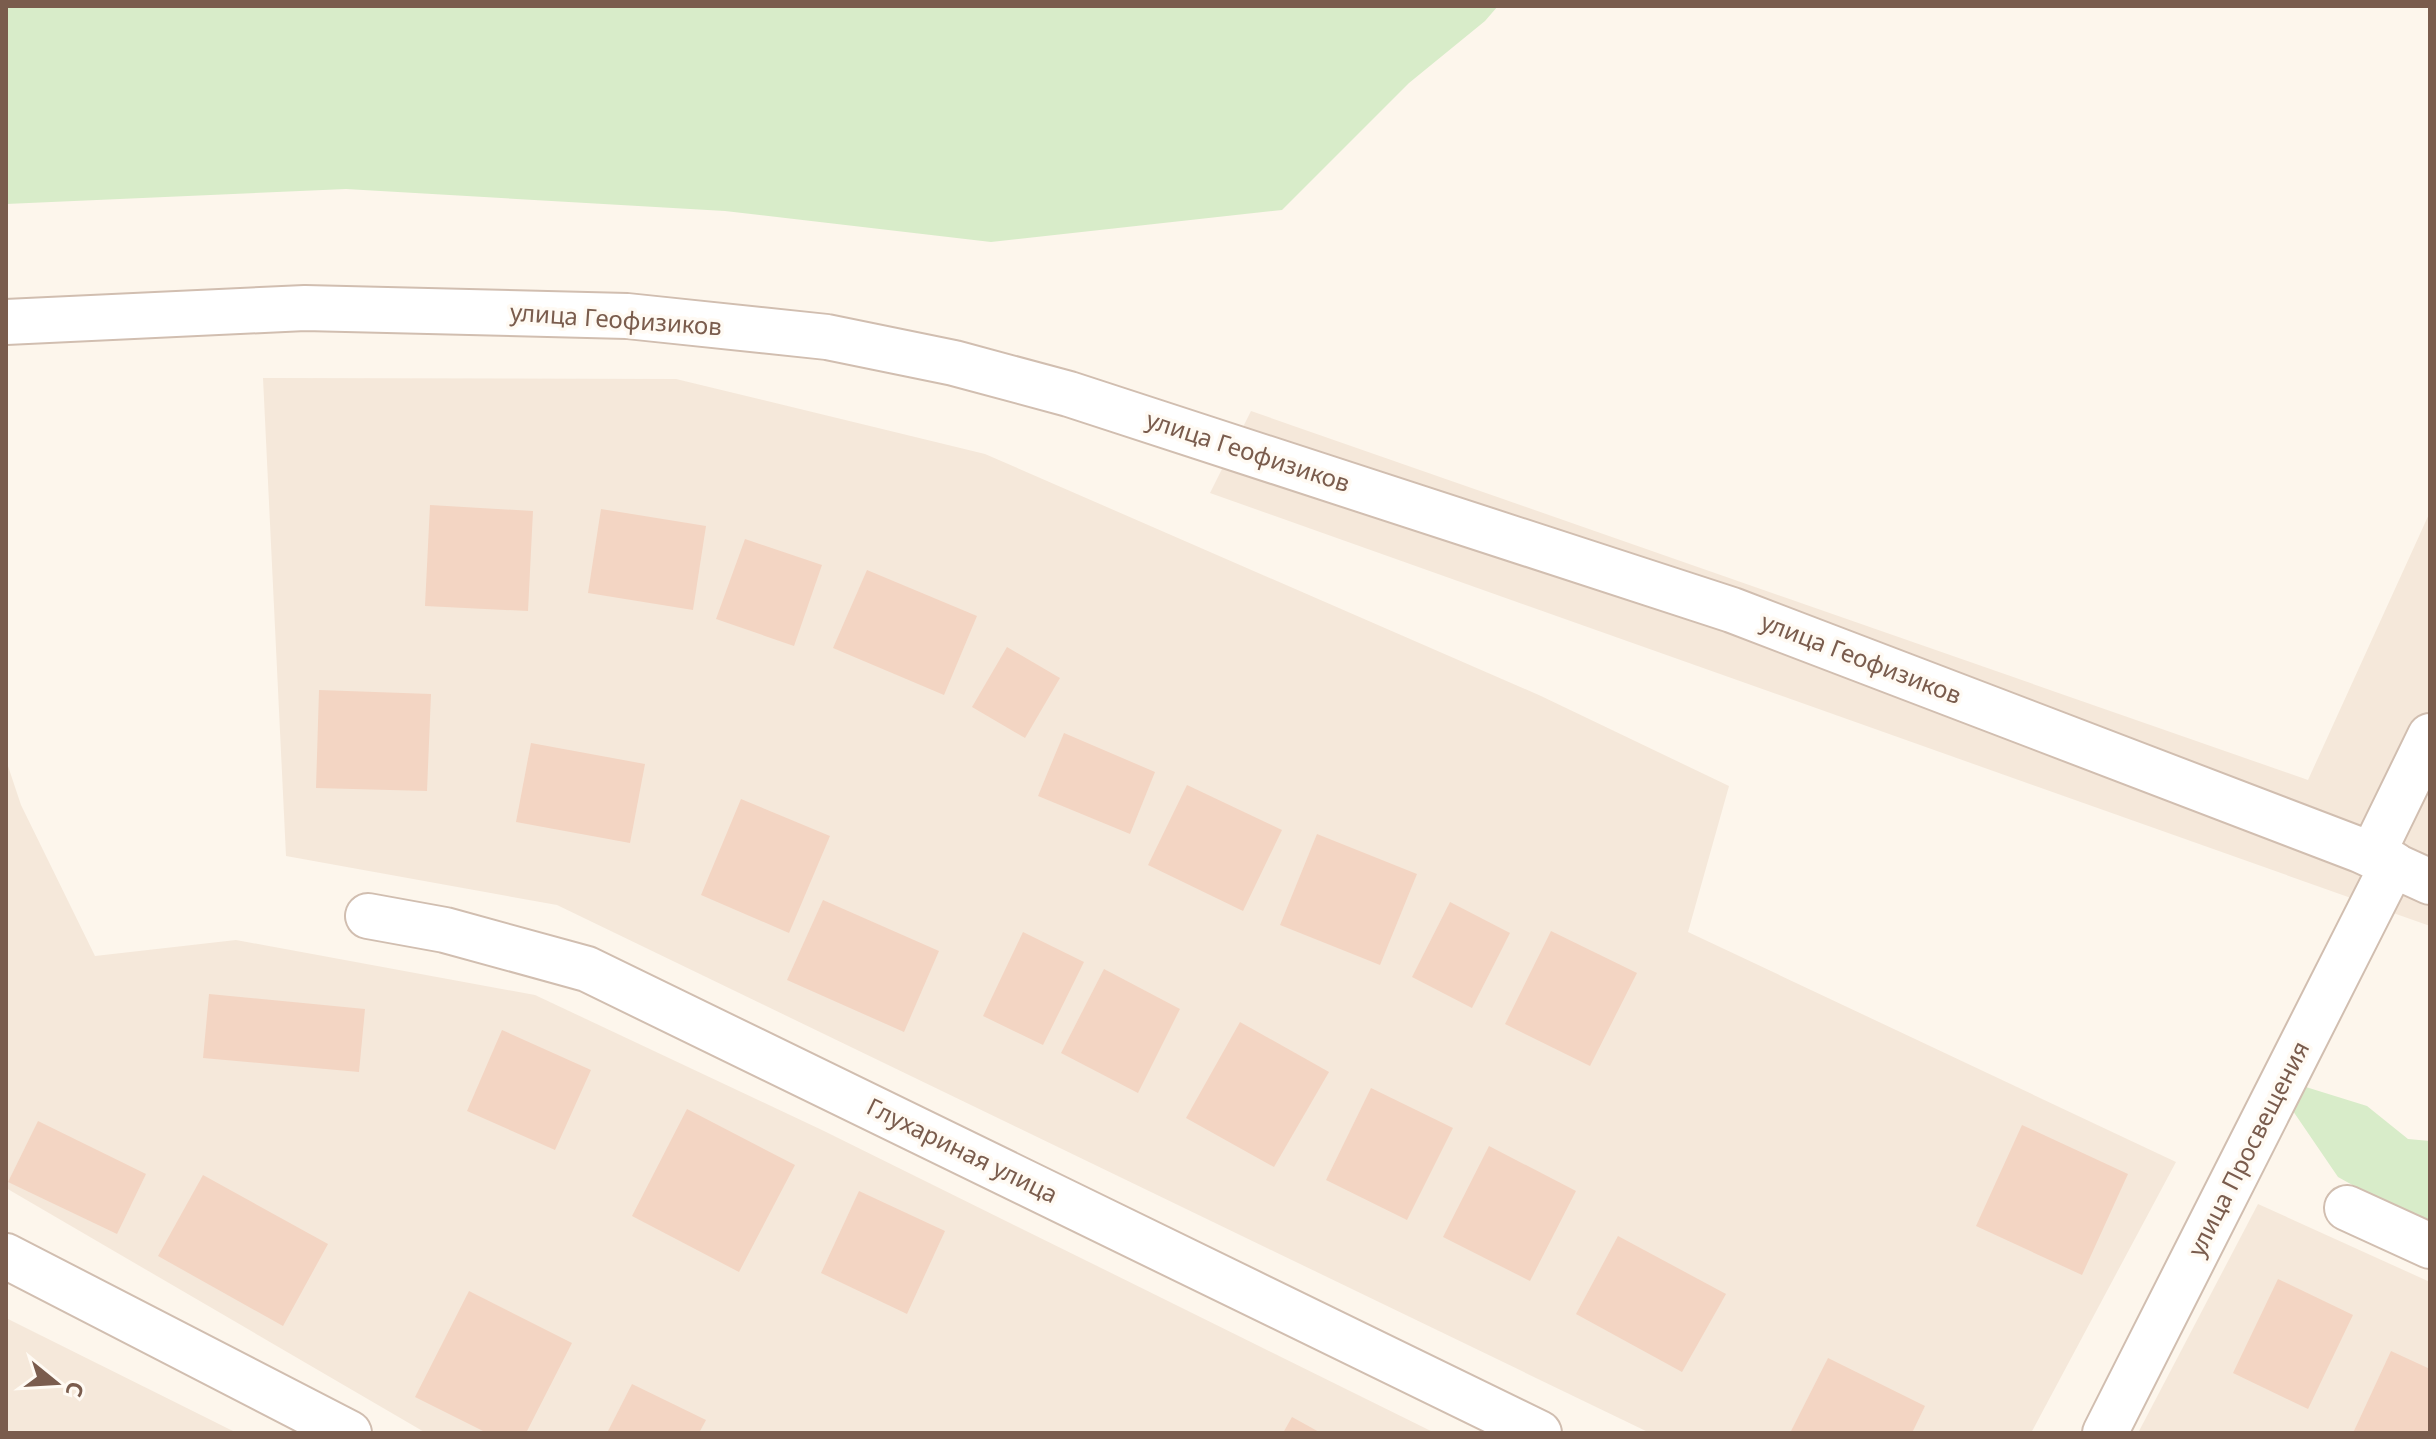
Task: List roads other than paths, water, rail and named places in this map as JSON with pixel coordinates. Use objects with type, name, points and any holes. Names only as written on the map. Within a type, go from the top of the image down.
[{"type":"street","name":"улица Геофизиков","points":[[6,322],[305,308],[627,316],[827,337],[954,363],[1069,394],[1732,610],[2398,867]]},
{"type":"street","name":"улица Просвещения","points":[[2105,1433],[2398,867],[2430,736]]},
{"type":"street","name":"Глухариная улица","points":[[368,916],[445,930],[587,969],[1539,1433]]},
{"type":"street","points":[[2347,1208],[2430,1246]]},
{"type":"street","points":[[6,1256],[349,1433]]}]
